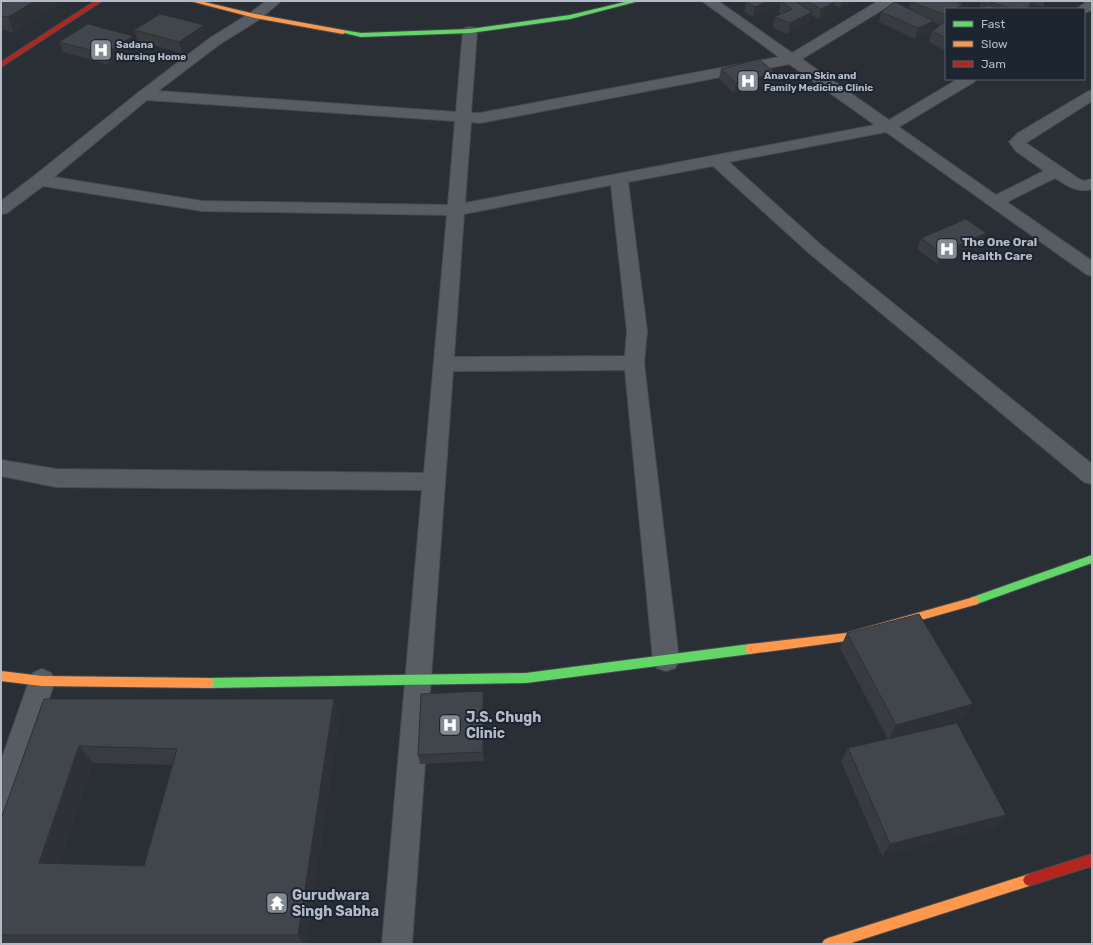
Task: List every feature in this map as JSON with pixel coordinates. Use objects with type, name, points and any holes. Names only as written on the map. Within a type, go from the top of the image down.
[{"type":"street","points":[[1,65],[99,1]]},
{"type":"street","points":[[193,1],[256,16],[361,34],[470,30],[570,17],[636,1]]},
{"type":"street","points":[[1,209],[40,180],[144,95],[215,41],[256,16],[274,1]]},
{"type":"street","points":[[709,1],[1092,270]]},
{"type":"street","points":[[144,95],[480,118],[792,59],[886,1]]},
{"type":"street","points":[[397,944],[470,30]]},
{"type":"street","points":[[40,180],[202,206],[456,210],[889,127],[966,80]]},
{"type":"street","points":[[1092,95],[1024,136],[1017,142],[1022,148],[1078,185],[1084,186],[1092,184]]},
{"type":"street","points":[[717,160],[815,249],[1092,476]]},
{"type":"street","points":[[995,202],[1057,171]]},
{"type":"street","points":[[619,179],[637,331],[634,363],[666,660]]},
{"type":"street","points":[[444,364],[634,363]]},
{"type":"street","points":[[1,468],[56,478],[434,482]]},
{"type":"street","points":[[1,676],[42,681],[185,683],[526,678],[846,638],[979,600],[1092,559]]},
{"type":"street","points":[[1,800],[42,681]]},
{"type":"street","points":[[828,944],[1092,860]]},
{"type":"building","points":[[1,1],[35,1],[8,17],[1,16]]},
{"type":"building","points":[[768,1],[755,7],[746,2]]},
{"type":"building","points":[[781,1],[795,1],[812,12],[790,23],[774,17],[792,9]]},
{"type":"building","points":[[806,1],[832,1],[835,2],[821,9]]},
{"type":"building","points":[[955,1],[963,4],[957,8],[945,8],[945,15],[911,2]]},
{"type":"building","points":[[987,1],[1033,1],[1028,8],[1010,8]]},
{"type":"building","points":[[895,2],[934,21],[918,28],[881,12]]},
{"type":"building","points":[[988,5],[998,8],[982,8]]},
{"type":"building","points":[[160,14],[204,25],[179,42],[134,30]]},
{"type":"building","points":[[943,23],[945,24],[945,38],[932,31]]},
{"type":"building","points":[[88,24],[133,36],[105,54],[59,42]]},
{"type":"building","points":[[759,59],[775,73],[736,83],[721,69]]},
{"type":"building","points":[[966,219],[986,233],[941,253],[921,238]]},
{"type":"building","points":[[919,614],[973,704],[896,725],[847,633]]},
{"type":"building","points":[[483,691],[483,752],[418,755],[421,694]]},
{"type":"building","points":[[44,699],[334,699],[298,935],[1,935],[1,819]],"holes":[[[79,746],[177,749],[144,866],[39,863]]]},
{"type":"building","points":[[957,723],[1006,815],[890,844],[848,748]]},
{"type":"traffic: fast","points":[[343,32],[361,35],[470,31],[570,17],[636,1]]},
{"type":"traffic: fast","points":[[974,601],[1092,559]]},
{"type":"traffic: fast","points":[[209,683],[526,678],[750,649]]},
{"type":"traffic: slow","points":[[193,1],[255,16],[343,32]]},
{"type":"traffic: slow","points":[[750,649],[846,637],[974,601]]},
{"type":"traffic: slow","points":[[1,676],[42,681],[209,683]]},
{"type":"traffic: slow","points":[[828,944],[1029,880]]},
{"type":"traffic: jam","points":[[1,65],[99,1]]},
{"type":"traffic: jam","points":[[1029,880],[1092,860]]},
{"type":"place","name":"Sadana Nursing Home","points":[[101,50]]},
{"type":"place","name":"Anavaran Skin and Family Medicine Clinic","points":[[748,81]]},
{"type":"place","name":"The One Oral Health Care","points":[[947,249]]},
{"type":"place","name":"J.S. Chugh Clinic","points":[[450,725]]},
{"type":"place","name":"Gurudwara Singh Sabha","points":[[277,903]]}]
